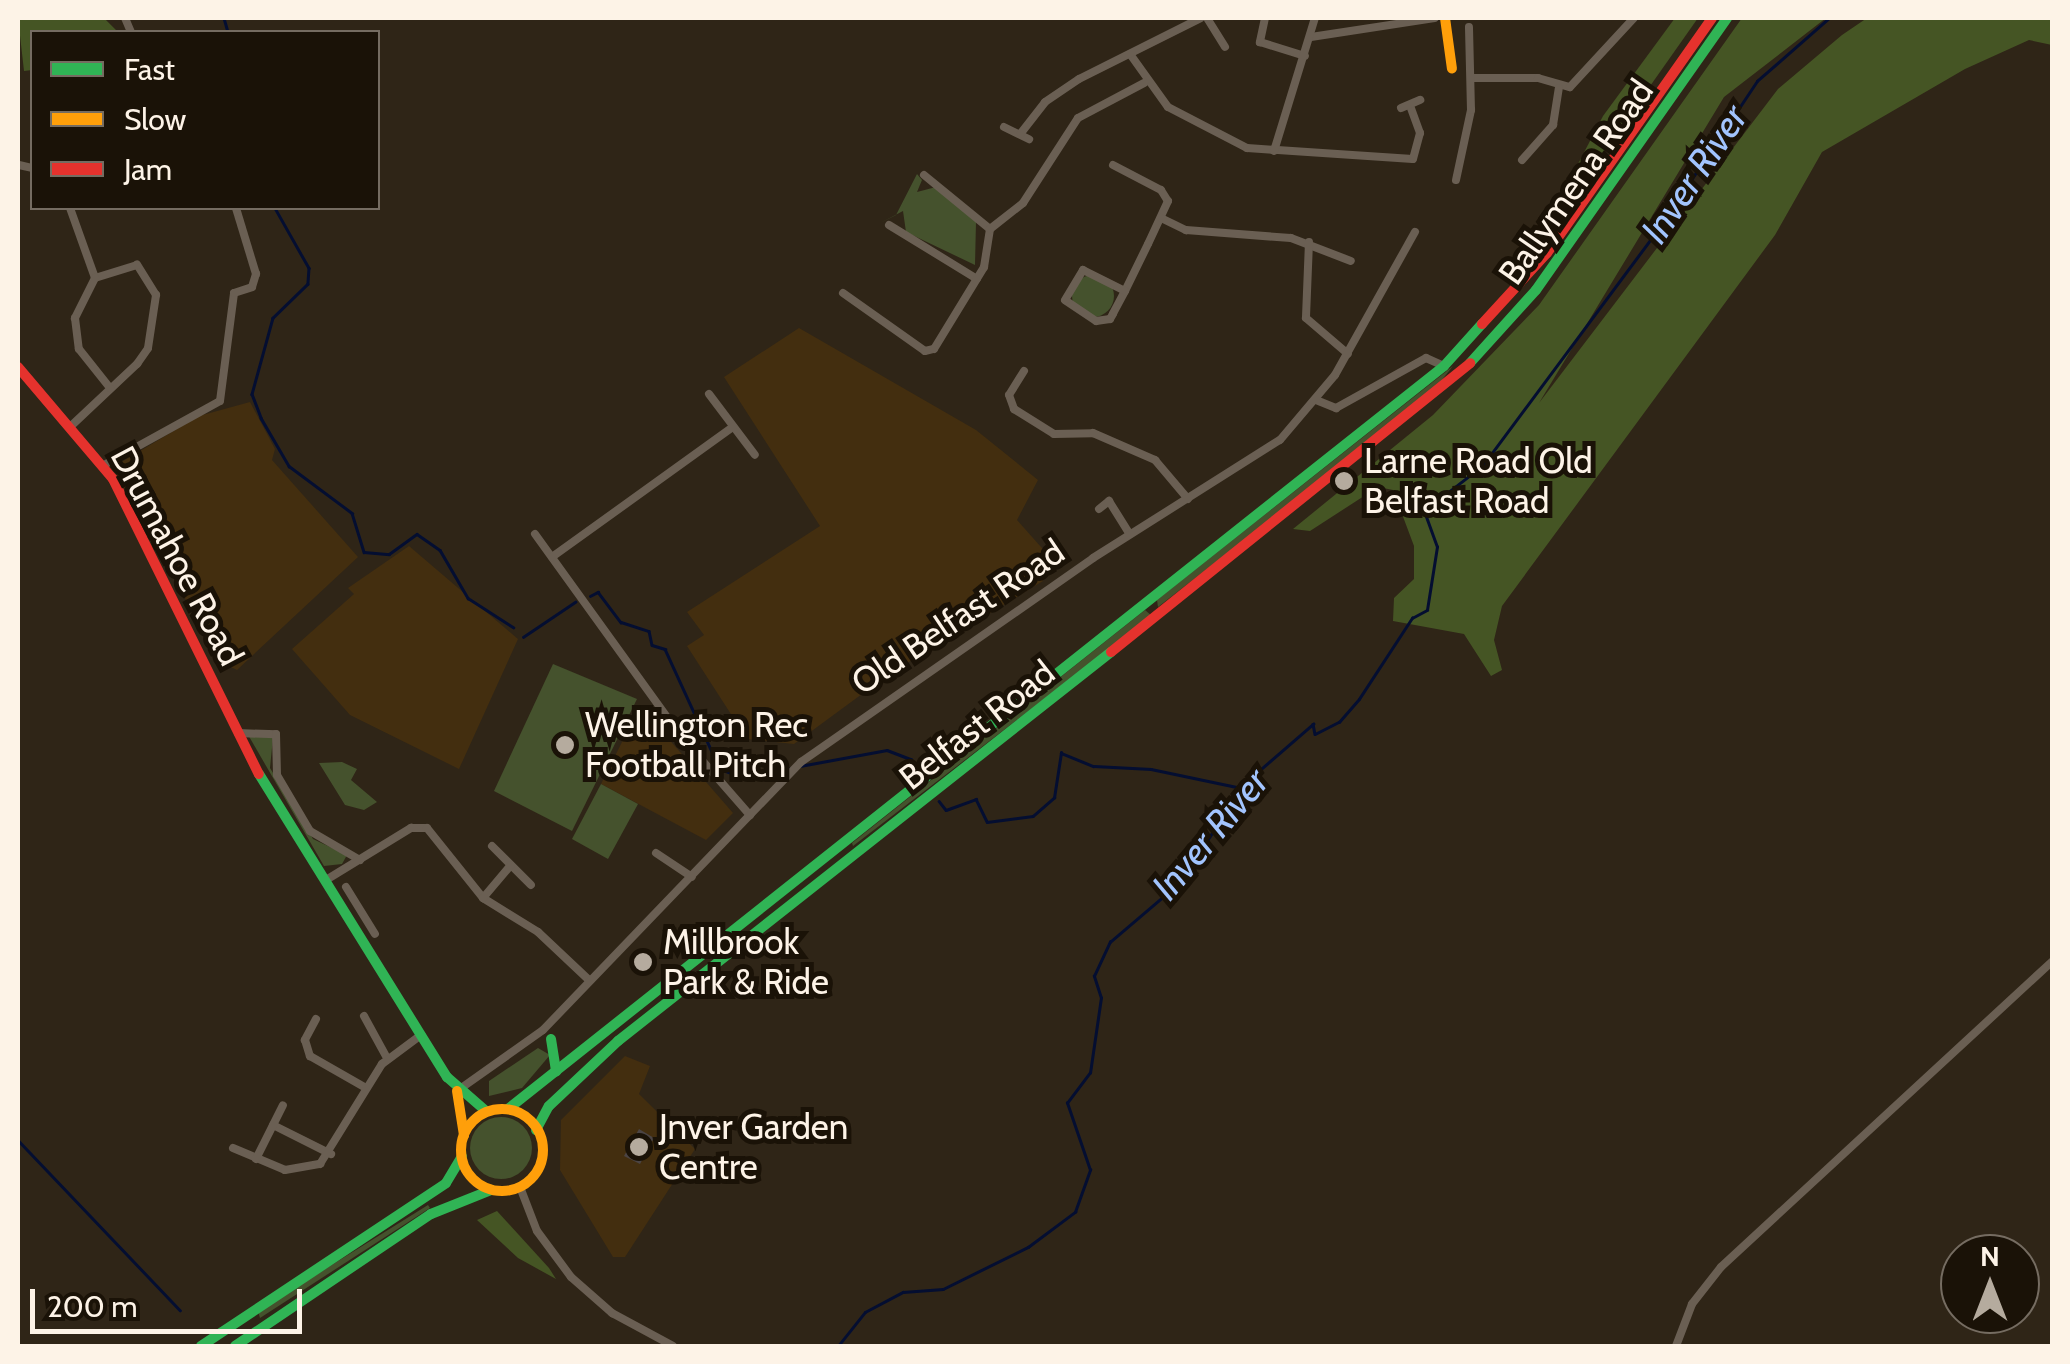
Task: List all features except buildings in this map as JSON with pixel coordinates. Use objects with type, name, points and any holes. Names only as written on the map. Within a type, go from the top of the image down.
[{"type":"main road","points":[[1446,18],[1452,69]]},
{"type":"main road","name":"Ballymena Road","points":[[1444,366],[1547,253],[1712,18]]},
{"type":"main road","name":"Ballymena Road","points":[[1462,372],[1536,290],[1728,18]]},
{"type":"main road","name":"Belfast Road","points":[[508,1110],[1444,366]]},
{"type":"main road","name":"Drumahoe Road","points":[[18,367],[104,466],[238,732],[457,1091],[464,1135]]},
{"type":"main road","name":"Belfast Road","points":[[536,1130],[549,1106],[618,1040],[1462,372]]},
{"type":"main road","points":[[547,1035],[556,1072]]},
{"type":"main road","name":"Drumahoe Road","points":[[457,1091],[486,1110]]},
{"type":"main road","points":[[235,1346],[431,1214],[491,1190],[520,1187],[540,1165],[536,1130],[508,1110],[486,1110],[464,1135],[462,1156],[472,1178],[491,1190]]},
{"type":"main road","points":[[201,1346],[437,1190],[462,1156]]},
{"type":"street","points":[[1004,128],[1025,136],[1045,102],[1204,18],[1225,47]]},
{"type":"street","points":[[1265,18],[1260,42],[1305,56]]},
{"type":"street","points":[[1274,151],[1315,18]]},
{"type":"street","points":[[1310,37],[1434,18]]},
{"type":"street","points":[[1472,78],[1536,78],[1559,88],[1580,80],[1627,20]]},
{"type":"street","points":[[1461,175],[1472,78],[1469,28]]},
{"type":"street","points":[[1130,54],[1144,83],[1210,132],[1274,151],[1413,159],[1420,134],[1406,108],[1420,100]]},
{"type":"street","points":[[842,293],[925,351],[976,279],[990,230],[1024,203],[1078,118],[1144,83]]},
{"type":"street","points":[[1522,160],[1553,124],[1559,88]]},
{"type":"street","points":[[1531,151],[1542,160]]},
{"type":"street","points":[[1113,178],[1115,166],[1166,194],[1160,218],[1125,290],[1103,321],[1065,300],[1083,270],[1125,290]]},
{"type":"street","points":[[922,192],[928,177],[990,230]]},
{"type":"street","points":[[71,210],[94,278],[75,330],[84,359],[110,388]]},
{"type":"street","points":[[104,466],[220,401],[234,293],[252,287],[256,274],[237,210]]},
{"type":"street","points":[[1160,218],[1186,230],[1309,242],[1348,260],[1349,246]]},
{"type":"street","points":[[902,220],[892,227],[976,279]]},
{"type":"street","name":"Old Belfast Road","points":[[457,1091],[547,1035],[590,980],[801,762],[1130,534],[1280,440],[1316,400],[1348,354],[1416,232]]},
{"type":"street","points":[[1309,242],[1306,318],[1348,354]]},
{"type":"street","points":[[71,426],[148,348],[156,295],[137,265],[94,278]]},
{"type":"street","points":[[857,302],[866,292]]},
{"type":"street","points":[[1316,400],[1336,408],[1426,358],[1444,366]]},
{"type":"street","points":[[1024,371],[1009,395],[1014,409],[1054,434],[1092,433],[1155,460],[1188,499]]},
{"type":"street","points":[[709,394],[755,455]]},
{"type":"street","points":[[552,558],[733,426]]},
{"type":"street","points":[[1098,509],[1109,501],[1130,534]]},
{"type":"street","points":[[535,534],[692,750],[750,815]]},
{"type":"street","points":[[238,732],[276,735],[277,776],[310,831],[360,860]]},
{"type":"street","points":[[326,880],[424,827],[482,898],[538,932],[590,980]]},
{"type":"street","points":[[492,846],[531,885]]},
{"type":"street","points":[[656,853],[692,877]]},
{"type":"street","points":[[482,898],[511,865]]},
{"type":"street","points":[[346,887],[372,930],[357,932]]},
{"type":"street","points":[[1676,1346],[1692,1304],[1722,1267],[2052,962]]},
{"type":"street","points":[[364,1016],[388,1058]]},
{"type":"street","points":[[316,1019],[305,1040],[312,1058],[366,1088]]},
{"type":"street","points":[[358,1032],[369,1027]]},
{"type":"street","points":[[233,1148],[256,1159],[298,1170],[331,1154],[366,1088],[388,1058],[421,1035]]},
{"type":"street","points":[[256,1159],[283,1105]]},
{"type":"street","points":[[272,1125],[331,1154]]},
{"type":"street","points":[[520,1187],[540,1238],[570,1276],[612,1313],[673,1346]]},
{"type":"shaded area","points":[[799,328],[976,430],[1038,480],[1017,520],[1049,556],[1031,566],[1043,581],[892,672],[794,744],[747,739],[687,646],[704,635],[687,612],[820,526],[724,377]]},
{"type":"shaded area","points":[[250,402],[275,449],[272,460],[358,557],[237,670],[220,662],[113,467],[199,416]]},
{"type":"shaded area","points":[[409,546],[518,639],[459,769],[350,715],[292,649],[354,594],[348,588]]},
{"type":"shaded area","points":[[640,706],[733,813],[706,840],[601,784]]},
{"type":"shaded area","points":[[625,1056],[650,1066],[639,1094],[695,1149],[625,1257],[613,1257],[560,1170],[561,1120]]},
{"type":"green space","points":[[18,18],[104,18],[116,30],[30,30],[30,70],[24,71]]},
{"type":"green space","points":[[1675,18],[1698,18],[1529,258],[1603,116]]},
{"type":"green space","points":[[1742,18],[1826,18],[1724,97],[1539,403],[1778,89],[1842,35],[1867,18],[2052,18],[2052,45],[2029,40],[1965,69],[1822,152],[1775,235],[1502,606],[1494,640],[1502,670],[1491,676],[1464,634],[1393,621],[1394,598],[1414,579],[1414,546],[1393,490],[1378,487],[1310,531],[1293,529],[1433,415],[1539,305]]},
{"type":"green space","points":[[917,174],[922,180],[917,192],[936,187],[976,222],[975,265],[906,232],[903,211],[896,215]]},
{"type":"green space","points":[[1093,275],[1108,281],[1114,296],[1108,311],[1093,317],[1078,311],[1072,296],[1078,281]]},
{"type":"green space","points":[[1453,366],[1429,396],[1158,607],[1157,600]]},
{"type":"green space","points":[[1145,610],[1152,616],[853,846],[852,843]]},
{"type":"green space","name":"Wellington Rec Football Pitch","points":[[553,664],[637,699],[572,831],[494,791]]},
{"type":"green space","points":[[247,733],[273,738],[270,768],[313,839],[347,855],[342,864],[324,866]]},
{"type":"green space","points":[[342,762],[357,769],[351,780],[377,802],[364,810],[345,805],[319,763]]},
{"type":"green space","points":[[601,784],[638,804],[608,859],[572,839]]},
{"type":"green space","points":[[538,1048],[550,1055],[522,1088],[489,1096],[489,1081]]},
{"type":"green space","points":[[501,1117],[523,1126],[532,1148],[523,1170],[501,1179],[479,1170],[470,1148],[479,1126]]},
{"type":"green space","points":[[428,1205],[430,1208],[260,1318],[258,1311]]},
{"type":"green space","points":[[497,1211],[556,1279],[518,1258],[477,1220]]},
{"type":"waterway","points":[[224,18],[227,30]]},
{"type":"waterway","name":"Inver River","points":[[838,1346],[865,1312],[903,1292],[943,1289],[1028,1247],[1075,1212],[1090,1170],[1067,1103],[1090,1073],[1101,998],[1094,976],[1110,942],[1178,884],[1246,782],[1313,724],[1315,734],[1339,722],[1359,699],[1412,618],[1427,610],[1437,547],[1424,511],[1483,465],[1657,231],[1757,81],[1829,18]]},
{"type":"waterway","points":[[276,210],[309,268],[308,284],[273,318],[252,394],[261,418],[289,466],[352,513],[364,552],[389,554],[417,534],[440,550],[468,598],[513,627]]},
{"type":"waterway","points":[[590,596],[598,592],[621,622],[649,631],[652,645],[665,649],[720,769],[746,778],[792,768]]},
{"type":"waterway","points":[[523,637],[575,602]]},
{"type":"waterway","points":[[800,766],[887,750],[911,759],[910,767]]},
{"type":"waterway","points":[[939,801],[946,810],[976,799],[987,822],[1033,816],[1054,798],[1061,753],[1094,766],[1151,769],[1241,788]]},
{"type":"waterway","points":[[18,1140],[180,1310]]},
{"type":"traffic: fast","points":[[1470,363],[1536,290],[1727,18]]},
{"type":"traffic: fast","points":[[508,1109],[1444,366],[1482,324]]},
{"type":"traffic: fast","points":[[536,1130],[549,1106],[618,1041],[1111,652]]},
{"type":"traffic: fast","points":[[259,774],[447,1077],[486,1111]]},
{"type":"traffic: fast","points":[[551,1039],[556,1072]]},
{"type":"traffic: fast","points":[[201,1346],[446,1183],[462,1156]]},
{"type":"traffic: fast","points":[[235,1346],[431,1214],[491,1190]]},
{"type":"traffic: slow","points":[[1445,18],[1452,69]]},
{"type":"traffic: slow","points":[[457,1091],[464,1135]]},
{"type":"traffic: slow","points":[[502,1109],[531,1121],[543,1150],[531,1179],[502,1191],[473,1179],[461,1150],[473,1121],[502,1109]]},
{"type":"traffic: jam","points":[[1482,324],[1547,253],[1712,18]]},
{"type":"traffic: jam","points":[[1111,652],[1470,363]]},
{"type":"traffic: jam","points":[[18,367],[113,479],[259,774]]},
{"type":"place","name":"Larne Road Old Belfast Road","points":[[1344,481]]},
{"type":"place","name":"Wellington Rec Football Pitch","points":[[565,745]]},
{"type":"place","name":"Millbrook Park & Ride","points":[[643,962]]},
{"type":"place","name":"Jnver Garden Centre","points":[[639,1147]]}]
